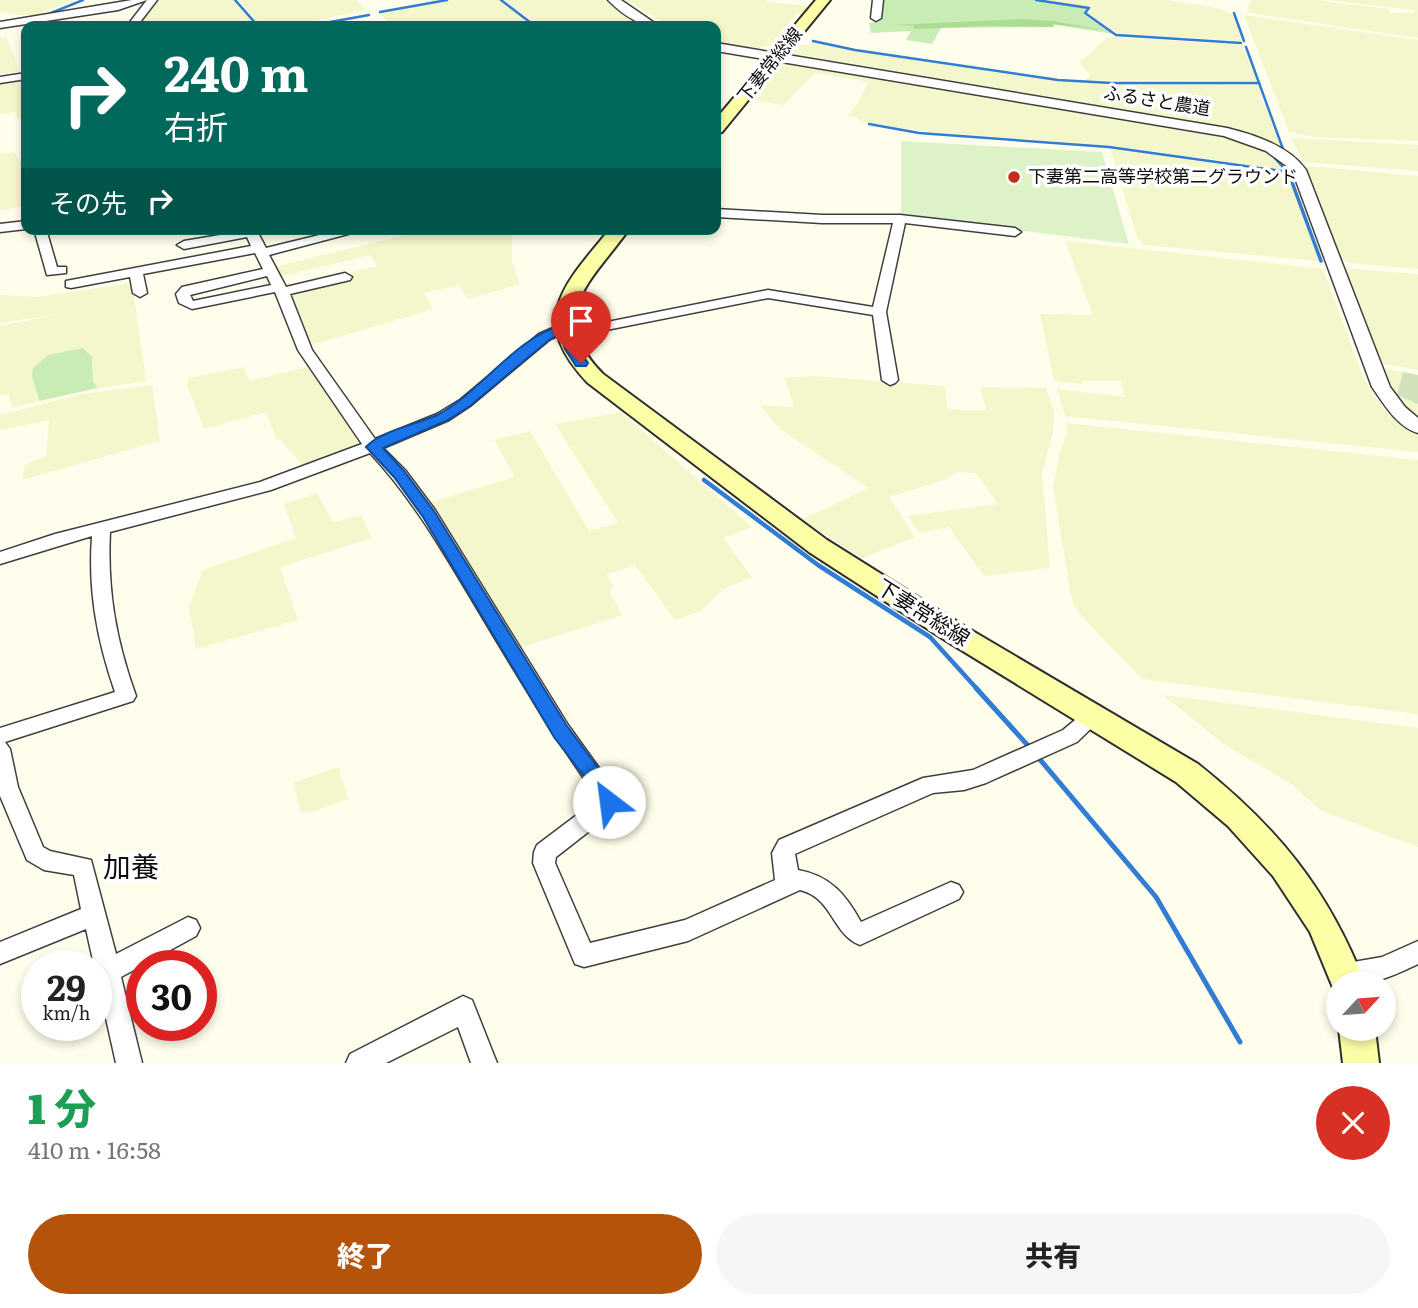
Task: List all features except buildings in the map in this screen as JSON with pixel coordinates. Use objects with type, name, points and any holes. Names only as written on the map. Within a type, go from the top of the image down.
[{"type":"main road","name":"下妻常総線","points":[[721,123],[823,0]]},
{"type":"main road","points":[[566,331],[565,314],[569,299],[616,235]]},
{"type":"main road","name":"下妻常総線","points":[[566,331],[576,358],[594,377],[766,510],[905,602],[1187,773],[1231,807],[1286,866],[1306,896],[1343,971]]},
{"type":"main road","points":[[1358,1041],[1361,1063]]},
{"type":"street","points":[[55,21],[142,0]]},
{"type":"street","points":[[136,21],[152,0]]},
{"type":"street","points":[[614,0],[644,21]]},
{"type":"street","points":[[876,18],[878,0]]},
{"type":"street","points":[[0,25],[21,24]]},
{"type":"street","name":"ふるさと農道","points":[[721,48],[1227,132],[1279,152],[1300,170],[1385,395],[1398,411],[1418,427]]},
{"type":"street","points":[[0,80],[21,77]]},
{"type":"street","points":[[721,214],[900,219],[1015,232]]},
{"type":"street","points":[[890,380],[879,312],[900,219]]},
{"type":"street","points":[[0,228],[21,226]]},
{"type":"street","points":[[42,235],[52,272],[61,270]]},
{"type":"street","points":[[184,245],[204,235]]},
{"type":"street","points":[[252,235],[281,290],[305,350],[349,417],[399,474],[429,514],[561,731],[609,797],[609,802],[602,809],[545,852],[544,856],[544,863],[584,956],[688,930],[799,880],[822,887],[831,894],[854,931],[860,934],[951,892]]},
{"type":"street","points":[[71,284],[260,251],[333,235]]},
{"type":"street","points":[[271,271],[187,290],[183,294],[186,303],[192,305],[345,277]]},
{"type":"street","points":[[136,272],[140,293]]},
{"type":"street","points":[[0,558],[101,528],[265,486],[373,447],[443,417],[465,403],[544,337],[768,294],[879,312]]},
{"type":"street","points":[[0,736],[126,696],[107,642],[103,622],[99,557],[101,528]]},
{"type":"street","points":[[786,884],[788,874],[783,853],[787,847],[924,786],[971,779],[1070,736],[1094,716]]},
{"type":"street","points":[[0,749],[7,787],[35,853],[44,860],[83,867],[103,950]]},
{"type":"street","points":[[0,953],[95,914]]},
{"type":"street","points":[[112,969],[188,928]]},
{"type":"street","points":[[1373,971],[1418,952]]},
{"type":"street","points":[[112,989],[129,1063]]},
{"type":"street","points":[[359,1063],[449,1018],[463,1008],[484,1063]]},
{"type":"green space","points":[[0,0],[74,0],[37,15],[19,15],[0,12]]},
{"type":"green space","points":[[157,0],[233,0],[252,21],[141,21]]},
{"type":"green space","points":[[239,0],[356,0],[366,10],[313,21],[258,21]]},
{"type":"green space","points":[[449,0],[499,0],[527,21],[388,21],[379,13]]},
{"type":"green space","points":[[505,0],[608,0],[639,21],[532,21]]},
{"type":"green space","points":[[626,0],[767,0],[766,2],[811,6],[805,15],[796,14],[771,46],[751,49],[721,42],[721,21],[661,21]]},
{"type":"green space","points":[[881,0],[1033,0],[1088,9],[1083,14],[1114,34],[1055,25],[941,28],[932,44],[906,40],[911,31],[871,33],[869,23],[879,22]]},
{"type":"green space","points":[[1043,0],[1166,0],[1217,8],[1234,15],[1243,41],[1119,34],[1088,13],[1092,8]]},
{"type":"green space","points":[[1251,0],[1322,0],[1390,9],[1389,13],[1415,13],[1414,10],[1326,0],[1418,0],[1418,38],[1250,13],[1247,11]]},
{"type":"green space","points":[[1244,15],[1418,40],[1418,141],[1314,137],[1289,132]]},
{"type":"green space","points":[[1021,19],[1104,30],[1052,24],[1054,26],[1051,27],[916,29],[913,28],[915,26],[895,25]]},
{"type":"green space","points":[[6,37],[18,72],[0,74],[0,38]]},
{"type":"green space","points":[[1107,38],[1242,45],[1257,81],[1085,80],[1091,76],[1080,62]]},
{"type":"green space","points":[[811,42],[1059,80],[1125,84],[1256,83],[1282,148],[1250,136],[783,58],[794,45],[808,45]]},
{"type":"green space","points":[[786,61],[1231,136],[1268,150],[1264,151],[1285,170],[1117,146],[919,131],[865,122],[848,115],[858,103],[868,82],[815,73],[784,105],[753,100],[762,95],[757,91],[777,66]]},
{"type":"green space","points":[[21,78],[21,118],[17,119],[16,112],[0,114],[0,81]]},
{"type":"green space","points":[[1291,138],[1418,145],[1418,171],[1303,162]]},
{"type":"green space","name":"下妻第二高等学校第二グラウンド","points":[[901,141],[1102,152],[1129,244],[901,216]]},
{"type":"green space","points":[[1110,148],[1288,173],[1319,261],[1143,245],[1137,237]]},
{"type":"green space","points":[[14,152],[21,162],[21,206],[0,211],[0,154]]},
{"type":"green space","points":[[1308,166],[1418,176],[1418,269],[1350,263],[1341,259],[1303,168]]},
{"type":"green space","points":[[405,235],[512,235],[512,262],[520,284],[468,299],[459,285],[424,293],[433,309],[308,346],[288,293],[351,277],[349,273],[377,266],[370,255],[279,277],[274,267]]},
{"type":"green space","points":[[1065,241],[1323,269],[1364,380],[1385,411],[1418,435],[1418,452],[1065,416],[1057,389],[1125,397],[1121,381],[1082,381],[1082,384],[1054,381],[1040,314],[1093,315]]},
{"type":"green space","points":[[1343,268],[1418,274],[1418,370],[1379,361]]},
{"type":"green space","points":[[132,283],[146,381],[98,388],[93,382],[93,364],[88,352],[79,348],[32,376],[39,401],[12,408],[9,394],[0,396],[0,326],[58,314],[0,323],[0,295],[37,297]]},
{"type":"green space","points":[[83,348],[92,357],[93,382],[98,388],[39,401],[32,376],[33,368],[48,355]]},
{"type":"green space","points":[[310,366],[360,445],[303,466],[280,439],[276,439],[266,412],[204,429],[187,385],[189,378],[243,367],[248,378],[253,380]]},
{"type":"green space","points":[[1384,369],[1403,372],[1397,395],[1418,404],[1418,420],[1399,403],[1387,382]]},
{"type":"green space","points":[[1403,372],[1418,375],[1418,404],[1397,395]]},
{"type":"green space","points":[[812,376],[945,386],[947,409],[963,410],[986,410],[980,387],[1046,388],[1054,412],[1053,433],[1042,473],[1050,568],[984,576],[949,527],[920,533],[912,523],[908,516],[998,504],[976,473],[957,472],[944,480],[889,497],[915,537],[862,558],[801,520],[869,488],[781,430],[760,405],[794,407],[785,378]]},
{"type":"green space","points":[[152,385],[160,441],[22,480],[25,465],[46,456],[49,420],[0,430],[0,415],[82,394]]},
{"type":"green space","points":[[621,412],[752,527],[723,538],[752,577],[723,589],[701,611],[675,620],[635,565],[606,575],[614,586],[609,591],[622,615],[516,649],[425,504],[515,477],[494,440],[530,431],[589,531],[618,523],[555,424]]},
{"type":"green space","points":[[1066,423],[1418,460],[1418,714],[1142,679],[1076,609],[1071,596],[1053,486],[1067,433]]},
{"type":"green space","points":[[317,493],[333,522],[361,515],[372,538],[280,567],[298,620],[196,649],[189,607],[203,570],[296,538],[284,504]]},
{"type":"green space","points":[[1163,695],[1418,728],[1418,847],[1320,810],[1292,784],[1225,745]]},
{"type":"green space","points":[[338,767],[348,799],[308,813],[301,812],[293,783]]},
{"type":"waterway","points":[[51,13],[83,0]]},
{"type":"waterway","points":[[235,0],[254,21]]},
{"type":"waterway","points":[[380,12],[447,0]]},
{"type":"waterway","points":[[501,0],[528,21]]},
{"type":"waterway","points":[[1036,0],[1089,8],[1085,13],[1116,35],[1241,43]]},
{"type":"waterway","points":[[1234,13],[1244,41]]},
{"type":"waterway","points":[[336,21],[369,15]]},
{"type":"waterway","points":[[813,41],[855,50],[1058,80],[1112,83],[1259,83]]},
{"type":"waterway","points":[[1246,47],[1283,149]]},
{"type":"waterway","points":[[869,124],[919,133],[1109,147],[1287,172]]},
{"type":"waterway","points":[[1272,155],[1287,172]]},
{"type":"waterway","points":[[1287,172],[1290,175]]},
{"type":"waterway","points":[[1289,174],[1321,261]]},
{"type":"waterway","points":[[704,480],[818,565],[930,637],[978,690]]},
{"type":"waterway","points":[[976,688],[1031,749]]},
{"type":"waterway","points":[[1037,756],[1156,897],[1240,1042]]},
{"type":"place","name":"下妻第二高等学校第二グラウンド","points":[[1014,177]]},
{"type":"district","name":"加養","points":[[131,867]]},
{"type":"route","points":[[581,363],[571,349],[565,328],[555,332],[544,337],[465,403],[443,417],[373,447],[399,474],[429,514],[561,731],[599,781],[609,797],[609,802]]}]
